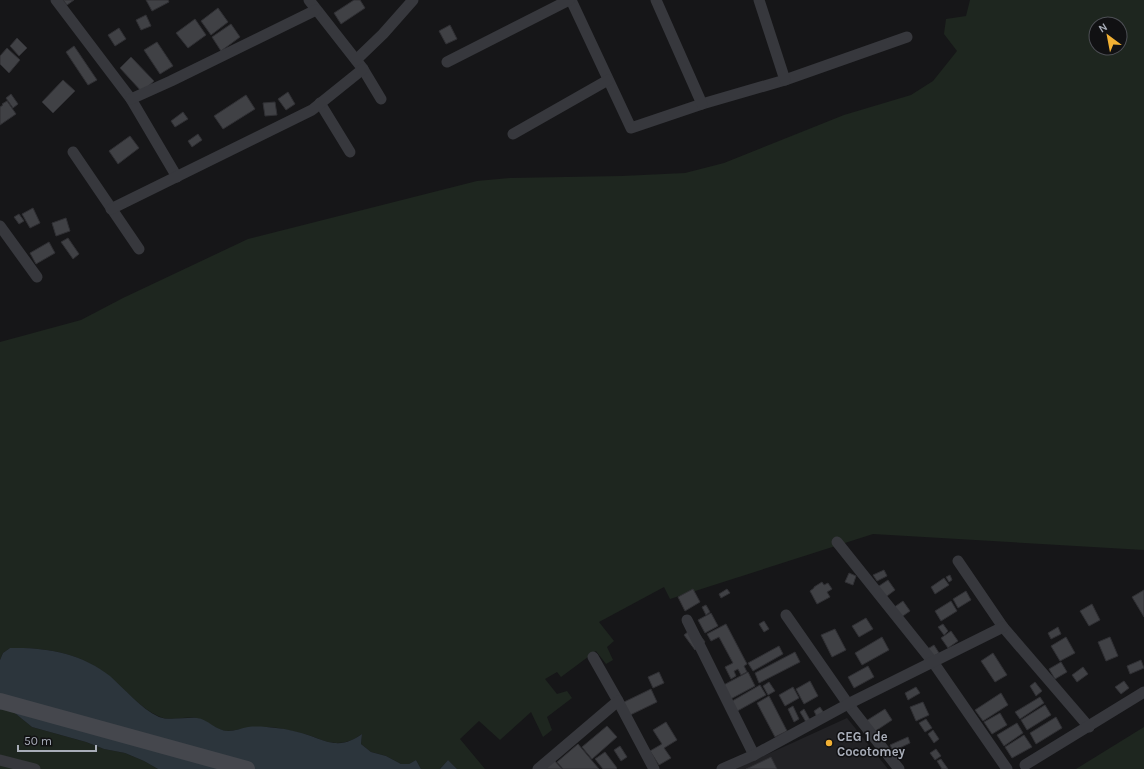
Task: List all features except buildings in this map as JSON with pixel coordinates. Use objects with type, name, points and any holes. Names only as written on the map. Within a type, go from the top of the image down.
[{"type":"main road","points":[[0,701],[247,769]]},
{"type":"street","points":[[56,0],[131,99],[177,177]]},
{"type":"street","points":[[309,0],[360,64],[381,99]]},
{"type":"street","points":[[111,209],[312,110],[360,64],[383,34],[413,0]]},
{"type":"street","points":[[447,62],[570,0],[631,128],[702,104],[785,80],[907,36]]},
{"type":"street","points":[[656,0],[702,104]]},
{"type":"street","points":[[759,0],[785,80]]},
{"type":"street","points":[[131,99],[316,10]]},
{"type":"street","points":[[513,134],[608,80]]},
{"type":"street","points":[[320,103],[350,152]]},
{"type":"street","points":[[73,152],[139,249]]},
{"type":"street","points":[[0,226],[37,277]]},
{"type":"street","points":[[837,542],[933,662],[1007,769]]},
{"type":"street","points":[[958,560],[1003,627],[1089,727]]},
{"type":"street","points":[[786,615],[848,704],[899,769]]},
{"type":"street","points":[[687,620],[754,755]]},
{"type":"street","points":[[722,769],[754,755],[848,704],[1003,627]]},
{"type":"street","points":[[593,657],[654,769]]},
{"type":"street","points":[[1024,768],[1144,692]]},
{"type":"street","points":[[538,769],[618,701]]},
{"type":"street","points":[[0,760],[35,769]]},
{"type":"shaded area","points":[[970,0],[1144,0],[1144,550],[873,534],[670,599],[664,587],[599,622],[614,641],[607,647],[613,660],[606,664],[596,651],[561,677],[557,672],[545,679],[557,694],[567,691],[572,698],[547,717],[552,730],[543,737],[531,712],[500,740],[479,721],[460,739],[485,769],[457,769],[448,760],[440,769],[421,769],[416,760],[409,764],[401,764],[386,756],[371,752],[361,744],[362,734],[347,742],[333,743],[278,728],[269,727],[223,731],[200,719],[190,717],[174,719],[163,718],[151,713],[98,668],[75,657],[50,650],[10,648],[3,653],[0,660],[0,342],[81,320],[123,298],[248,239],[477,181],[510,178],[685,173],[724,163],[844,115],[911,95],[933,81],[957,51],[944,34],[946,19],[966,16]]},
{"type":"shaded area","points":[[10,648],[50,650],[87,662],[110,676],[139,704],[159,717],[167,719],[197,718],[205,720],[220,729],[228,731],[248,727],[285,729],[334,743],[349,741],[362,734],[361,744],[371,752],[386,756],[401,764],[409,764],[416,760],[421,769],[158,769],[125,753],[104,749],[86,742],[32,727],[11,710],[0,710],[0,660],[3,653]]},
{"type":"shaded area","points":[[0,710],[11,710],[32,727],[86,742],[104,749],[125,753],[158,769],[0,769]]},
{"type":"shaded area","name":"CEG 1 de Cocotomey","points":[[847,718],[888,769],[735,769]]},
{"type":"shaded area","points":[[1144,727],[1144,769],[1076,769]]},
{"type":"shaded area","points":[[448,760],[457,769],[440,769]]},
{"type":"place","name":"CEG 1 de Cocotomey","points":[[829,743]]}]
